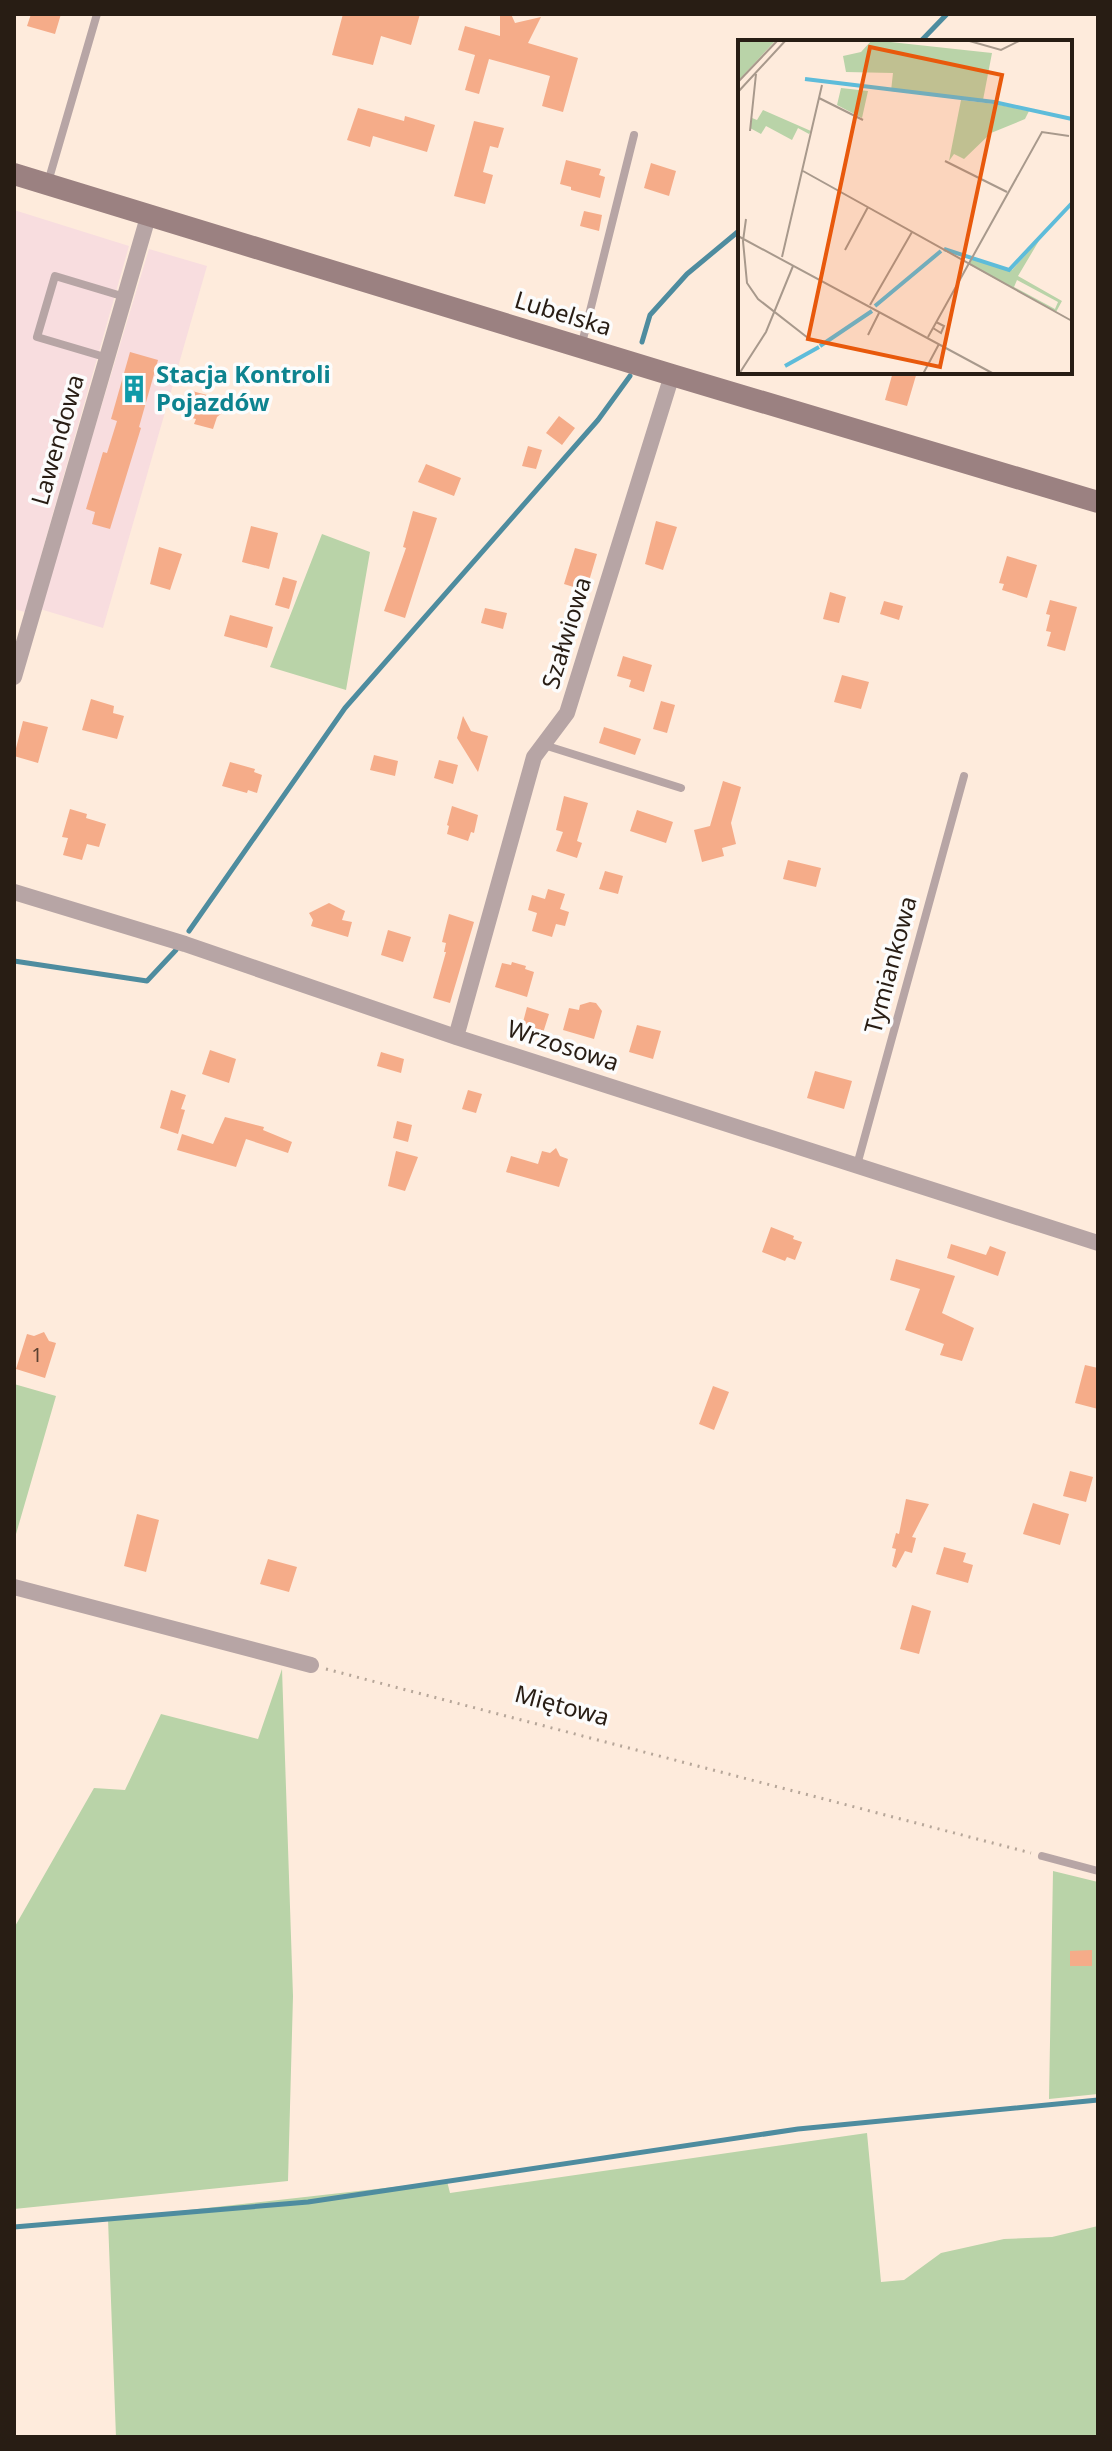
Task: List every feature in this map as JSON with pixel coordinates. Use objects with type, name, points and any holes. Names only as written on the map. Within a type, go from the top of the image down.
[{"type":"main road","name":"Lubelska","points":[[14,174],[1098,502]]},
{"type":"street","name":"Lawendowa","points":[[14,677],[148,217]]},
{"type":"street","name":"Szałwiowa","points":[[456,1037],[534,757],[567,713],[672,375]]},
{"type":"street","name":"Wrzosowa","points":[[14,892],[185,944],[456,1037],[1098,1243]]},
{"type":"street","points":[[14,1587],[311,1665]]},
{"type":"lane","points":[[47,185],[97,14]]},
{"type":"lane","points":[[581,347],[634,135]]},
{"type":"lane","points":[[108,358],[37,337],[55,276],[126,297]]},
{"type":"lane","points":[[543,744],[681,788]]},
{"type":"lane","name":"Tymiankowa","points":[[857,1165],[964,776]]},
{"type":"lane","points":[[1042,1856],[1098,1871]]},
{"type":"path","name":"Miętowa","points":[[311,1665],[1042,1856]]},
{"type":"shaded area","points":[[14,210],[129,246],[25,612],[14,609]]},
{"type":"shaded area","points":[[149,249],[207,266],[103,628],[40,609]]},
{"type":"green space","points":[[322,534],[370,552],[346,690],[270,667]]},
{"type":"green space","points":[[14,1384],[56,1396],[14,1541]]},
{"type":"green space","points":[[282,1669],[293,1996],[288,2181],[14,2209],[14,1928],[94,1788],[125,1790],[161,1714],[258,1739]]},
{"type":"green space","points":[[1053,1871],[1098,1882],[1098,2094],[1049,2099]]},
{"type":"green space","points":[[867,2133],[881,2282],[904,2280],[941,2253],[1004,2239],[1052,2237],[1098,2226],[1098,2437],[116,2437],[108,2219],[447,2181],[450,2193]]},
{"type":"building","points":[[31,14],[61,14],[55,34],[27,26]]},
{"type":"building","points":[[343,14],[420,14],[411,45],[381,36],[373,65],[332,55]]},
{"type":"building","points":[[500,14],[511,14],[515,23],[541,17],[528,43],[578,58],[563,112],[542,106],[550,76],[489,59],[479,94],[465,90],[475,55],[458,50],[465,26],[500,36]]},
{"type":"building","points":[[358,108],[404,121],[405,116],[435,125],[427,152],[373,136],[370,147],[347,140]]},
{"type":"building","points":[[474,121],[504,128],[498,148],[490,146],[483,172],[493,175],[485,204],[454,196]]},
{"type":"building","points":[[566,160],[601,169],[599,175],[605,177],[600,198],[560,184]]},
{"type":"building","points":[[651,163],[676,171],[669,196],[644,188]]},
{"type":"building","points":[[584,211],[602,215],[599,231],[580,226]]},
{"type":"building","points":[[130,352],[158,360],[110,529],[92,524],[95,512],[86,509],[103,452],[107,453],[117,421],[111,419]]},
{"type":"building","points":[[892,374],[916,374],[907,406],[885,400]]},
{"type":"building","points":[[192,391],[222,399],[219,408],[222,413],[213,429],[194,424],[196,419],[184,416]]},
{"type":"building","points":[[559,416],[575,428],[562,445],[546,433]]},
{"type":"building","points":[[528,446],[542,450],[536,469],[522,466]]},
{"type":"building","points":[[426,464],[461,478],[454,496],[418,482]]},
{"type":"building","points":[[413,511],[437,518],[405,618],[384,611],[406,548],[403,547]]},
{"type":"building","points":[[656,521],[677,527],[663,570],[645,564]]},
{"type":"building","points":[[251,526],[278,533],[269,569],[242,562]]},
{"type":"building","points":[[159,547],[182,554],[170,590],[150,584]]},
{"type":"building","points":[[575,548],[597,554],[586,591],[564,584]]},
{"type":"building","points":[[1007,556],[1037,565],[1027,598],[1002,590],[1004,584],[999,583]]},
{"type":"building","points":[[283,577],[297,581],[289,609],[275,605]]},
{"type":"building","points":[[830,592],[846,597],[839,623],[823,619]]},
{"type":"building","points":[[1050,600],[1077,607],[1065,651],[1047,646],[1051,632],[1046,631],[1050,615],[1046,614]]},
{"type":"building","points":[[884,601],[903,606],[899,620],[880,614]]},
{"type":"building","points":[[485,608],[507,613],[503,629],[481,623]]},
{"type":"building","points":[[230,615],[273,627],[267,648],[224,636]]},
{"type":"building","points":[[623,656],[652,665],[644,692],[629,687],[631,680],[617,676]]},
{"type":"building","points":[[842,675],[869,682],[861,709],[834,702]]},
{"type":"building","points":[[91,699],[114,706],[113,713],[124,716],[117,739],[82,730]]},
{"type":"building","points":[[661,701],[675,705],[667,733],[653,729]]},
{"type":"building","points":[[463,716],[471,731],[488,736],[478,772],[457,738]]},
{"type":"building","points":[[23,721],[48,727],[38,763],[14,756]]},
{"type":"building","points":[[604,727],[641,739],[635,755],[599,743]]},
{"type":"building","points":[[374,755],[398,761],[395,776],[370,770]]},
{"type":"building","points":[[439,760],[458,765],[453,784],[434,778]]},
{"type":"building","points":[[230,762],[255,769],[254,772],[262,775],[257,793],[222,786]]},
{"type":"building","points":[[723,781],[741,787],[731,823],[736,844],[722,848],[724,856],[702,862],[694,830],[710,826]]},
{"type":"building","points":[[564,796],[588,803],[577,841],[582,843],[577,858],[556,851],[563,832],[556,830]]},
{"type":"building","points":[[452,806],[478,815],[474,833],[471,832],[468,841],[447,834]]},
{"type":"building","points":[[70,809],[106,824],[99,847],[87,844],[82,860],[63,855],[68,838],[62,837]]},
{"type":"building","points":[[637,810],[673,822],[666,843],[630,831]]},
{"type":"building","points":[[788,860],[821,868],[816,887],[783,879]]},
{"type":"building","points":[[605,871],[623,876],[618,894],[599,889]]},
{"type":"building","points":[[548,889],[565,894],[560,909],[569,912],[565,926],[556,924],[552,937],[532,931],[537,913],[528,910],[532,895],[545,899]]},
{"type":"building","points":[[329,903],[345,911],[342,920],[352,922],[348,937],[311,926],[313,920],[309,913]]},
{"type":"building","points":[[449,914],[474,922],[450,1003],[433,998],[446,952],[446,943],[442,942]]},
{"type":"building","points":[[388,930],[411,937],[403,962],[381,955]]},
{"type":"building","points":[[512,962],[534,972],[527,997],[495,987],[502,963],[511,965]]},
{"type":"building","points":[[596,1003],[602,1011],[594,1039],[563,1030],[569,1008],[579,1010],[580,1005]]},
{"type":"building","points":[[527,1007],[549,1014],[543,1033],[522,1026]]},
{"type":"building","points":[[637,1025],[661,1031],[653,1059],[629,1052]]},
{"type":"building","points":[[210,1050],[236,1059],[229,1083],[202,1074]]},
{"type":"building","points":[[381,1052],[404,1059],[401,1073],[377,1066]]},
{"type":"building","points":[[815,1071],[852,1081],[844,1109],[807,1098]]},
{"type":"building","points":[[171,1090],[186,1095],[178,1134],[160,1128]]},
{"type":"building","points":[[468,1090],[482,1094],[476,1113],[462,1109]]},
{"type":"building","points":[[225,1117],[264,1127],[263,1130],[292,1142],[288,1153],[246,1139],[236,1167],[177,1150],[182,1134],[213,1144]]},
{"type":"building","points":[[397,1121],[412,1125],[408,1142],[393,1138]]},
{"type":"building","points":[[556,1148],[560,1156],[568,1159],[559,1187],[506,1172],[511,1156],[538,1164],[542,1151],[550,1153]]},
{"type":"building","points":[[396,1151],[418,1157],[405,1191],[388,1186]]},
{"type":"building","points":[[771,1227],[802,1242],[795,1260],[787,1257],[785,1261],[762,1252]]},
{"type":"building","points":[[951,1244],[986,1255],[990,1246],[1006,1252],[998,1276],[947,1258]]},
{"type":"building","points":[[896,1259],[955,1276],[942,1313],[974,1328],[962,1361],[940,1355],[944,1344],[905,1330],[920,1289],[890,1280]]},
{"type":"building","points":[[44,1332],[49,1341],[56,1343],[45,1378],[16,1369],[27,1334],[34,1336]]},
{"type":"building","points":[[1085,1365],[1098,1368],[1098,1409],[1075,1403]]},
{"type":"building","points":[[713,1386],[729,1392],[714,1430],[699,1424]]},
{"type":"building","points":[[1070,1471],[1093,1477],[1086,1502],[1063,1496]]},
{"type":"building","points":[[906,1499],[929,1504],[912,1537],[916,1538],[912,1553],[905,1551],[896,1568],[892,1566],[896,1549],[892,1548],[896,1533],[899,1534]]},
{"type":"building","points":[[1033,1503],[1069,1514],[1060,1545],[1023,1534]]},
{"type":"building","points":[[137,1514],[159,1520],[146,1572],[124,1566]]},
{"type":"building","points":[[944,1547],[966,1553],[963,1562],[973,1565],[968,1583],[936,1574]]},
{"type":"building","points":[[268,1559],[297,1567],[289,1592],[260,1584]]},
{"type":"building","points":[[912,1605],[931,1611],[919,1654],[900,1649]]},
{"type":"building","points":[[1092,1950],[1092,1966],[1070,1966],[1070,1951]]},
{"type":"waterway","points":[[922,40],[947,14]]},
{"type":"waterway","points":[[642,342],[650,315],[687,274],[738,232]]},
{"type":"waterway","points":[[189,931],[345,708],[598,420],[630,376]]},
{"type":"waterway","points":[[14,961],[147,981],[176,950]]},
{"type":"waterway","points":[[14,2227],[308,2202],[798,2129],[1098,2100]]},
{"type":"place","name":"Stacja Kontroli Pojazdów","points":[[134,389]]}]
